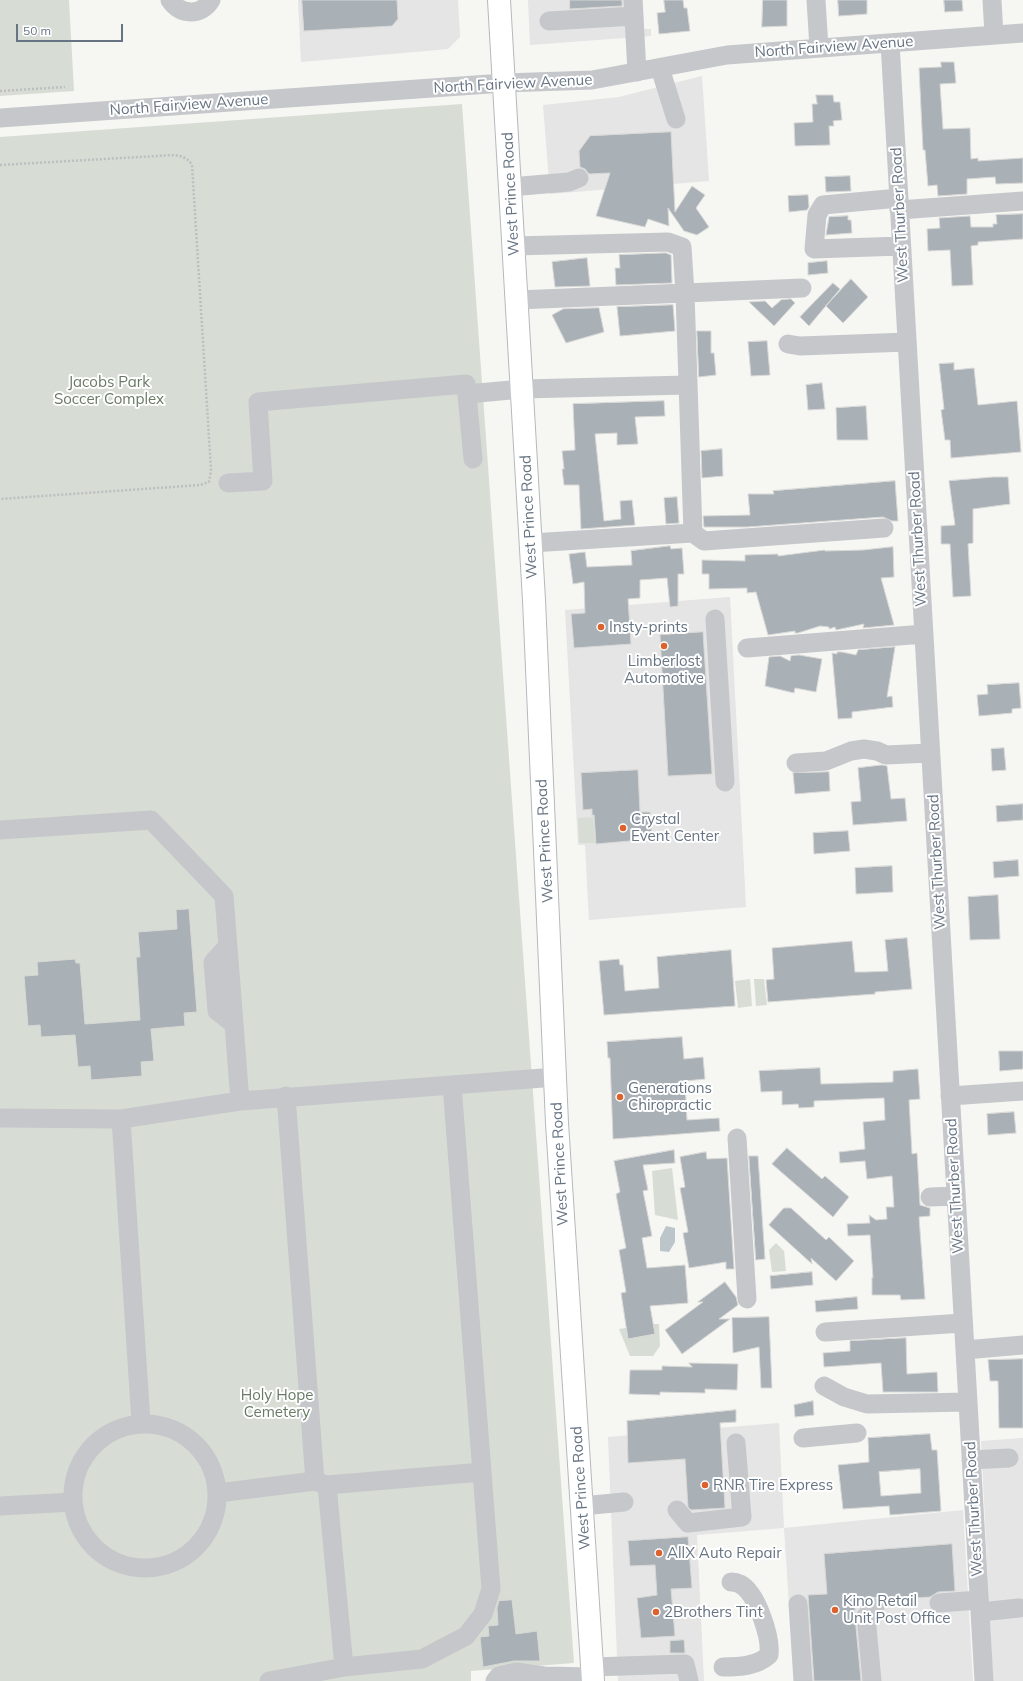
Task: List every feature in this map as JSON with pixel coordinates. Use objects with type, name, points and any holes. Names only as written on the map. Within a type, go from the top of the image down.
[{"type":"main road","name":"West Prince Road","points":[[499,0],[531,543],[556,1077],[593,1675]]},
{"type":"street","points":[[170,0],[175,7],[190,12],[204,8],[211,0]]},
{"type":"street","points":[[816,0],[819,48]]},
{"type":"street","points":[[992,0],[994,35]]},
{"type":"street","points":[[549,22],[634,8],[637,72]]},
{"type":"street","name":"North Fairview Avenue","points":[[0,118],[504,83],[592,80],[727,55],[1023,33]]},
{"type":"street","name":"West Thurber Road","points":[[890,43],[984,1681]]},
{"type":"street","points":[[660,68],[676,119]]},
{"type":"street","points":[[510,187],[569,182],[578,178]]},
{"type":"street","points":[[901,246],[814,249],[817,215],[823,205],[1023,201]]},
{"type":"street","points":[[514,246],[668,242],[682,247],[685,293],[693,534]]},
{"type":"street","points":[[517,300],[802,288]]},
{"type":"street","points":[[788,344],[812,346],[907,342]]},
{"type":"street","points":[[228,483],[263,481],[258,402],[466,384],[472,460]]},
{"type":"street","points":[[467,394],[522,389],[688,385]]},
{"type":"street","points":[[531,543],[693,534],[704,541],[884,528]]},
{"type":"street","points":[[715,619],[725,782]]},
{"type":"street","points":[[747,648],[924,634]]},
{"type":"street","points":[[796,763],[826,761],[851,751],[864,749],[877,751],[886,755],[930,753]]},
{"type":"street","points":[[0,830],[151,820],[224,896],[240,1101]]},
{"type":"street","points":[[0,1118],[121,1119],[240,1101],[286,1096],[556,1077]]},
{"type":"street","points":[[269,1681],[344,1667],[422,1659],[466,1636],[483,1614],[491,1588],[452,1085]]},
{"type":"street","points":[[950,1096],[1023,1091]]},
{"type":"street","points":[[286,1096],[321,1483],[344,1667]]},
{"type":"street","points":[[121,1119],[141,1422]]},
{"type":"street","points":[[737,1138],[748,1299]]},
{"type":"street","points":[[930,1197],[956,1196]]},
{"type":"street","points":[[825,1332],[963,1323]]},
{"type":"street","points":[[965,1350],[1023,1345]]},
{"type":"street","points":[[824,1386],[844,1397],[867,1404],[968,1402]]},
{"type":"street","points":[[141,1422],[157,1424],[183,1434],[204,1453],[214,1474],[218,1493],[214,1518],[203,1540],[191,1553],[174,1563],[152,1568],[131,1567],[105,1556],[90,1543],[78,1523],[73,1502],[75,1479],[86,1455],[101,1439],[125,1427],[141,1422]]},
{"type":"street","points":[[803,1438],[857,1433]]},
{"type":"street","points":[[677,1510],[688,1523],[742,1517],[736,1443]]},
{"type":"street","points":[[971,1460],[1009,1458]]},
{"type":"street","points":[[218,1493],[321,1483],[482,1472]]},
{"type":"street","points":[[0,1506],[73,1502]]},
{"type":"street","points":[[582,1506],[624,1502]]},
{"type":"street","points":[[723,1667],[754,1664],[762,1661],[769,1655],[770,1646],[766,1628],[753,1597],[741,1585],[731,1582]]},
{"type":"street","points":[[939,1603],[1019,1608]]},
{"type":"street","points":[[798,1604],[803,1681]]},
{"type":"street","points":[[872,1681],[866,1616],[875,1608]]},
{"type":"street","points":[[495,1681],[499,1676],[516,1672],[544,1676],[593,1675],[685,1664],[689,1681]]},
{"type":"path","points":[[0,91],[65,87]]},
{"type":"path","points":[[0,165],[174,155],[181,156],[189,160],[192,166],[211,470],[209,482],[200,485],[0,499]]},
{"type":"shaded area","points":[[298,0],[458,0],[460,37],[448,49],[301,62]]},
{"type":"shaded area","points":[[528,0],[643,0],[644,29],[651,29],[651,36],[530,45]]},
{"type":"shaded area","points":[[702,76],[709,181],[550,194],[543,105],[619,97]]},
{"type":"shaded area","points":[[730,597],[746,907],[589,920],[585,845],[578,845],[565,610]]},
{"type":"shaded area","points":[[666,1226],[675,1228],[675,1242],[669,1252],[660,1251],[660,1238]]},
{"type":"shaded area","points":[[779,1423],[784,1528],[697,1535],[704,1681],[618,1681],[608,1437]]},
{"type":"shaded area","points":[[1023,1438],[1023,1681],[993,1681],[981,1441]]},
{"type":"shaded area","points":[[963,1510],[973,1681],[794,1681],[784,1528]]},
{"type":"green space","points":[[0,0],[69,0],[74,91],[0,96]]},
{"type":"green space","name":"Holy Hope Cemetery","points":[[462,104],[574,1663],[471,1671],[471,1681],[0,1681],[0,137]]},
{"type":"green space","points":[[593,817],[595,843],[579,843],[578,818]]},
{"type":"green space","points":[[750,979],[752,1006],[738,1008],[735,981]]},
{"type":"green space","points":[[754,979],[764,979],[767,1005],[756,1006]]},
{"type":"green space","points":[[672,1168],[678,1220],[655,1215],[652,1171]]},
{"type":"green space","points":[[776,1243],[784,1251],[786,1271],[772,1272],[769,1250]]},
{"type":"green space","points":[[653,1324],[659,1324],[660,1346],[653,1356],[630,1356],[619,1329],[626,1328],[628,1339],[655,1334]]},
{"type":"building","points":[[302,0],[397,0],[398,19],[392,26],[304,31]]},
{"type":"building","points":[[570,0],[622,0],[622,6],[570,9]]},
{"type":"building","points":[[664,0],[683,0],[684,8],[687,8],[690,31],[659,34],[657,13],[665,12]]},
{"type":"building","points":[[763,0],[787,0],[787,26],[762,27]]},
{"type":"building","points":[[838,0],[867,0],[867,14],[839,16]]},
{"type":"building","points":[[944,0],[962,0],[963,11],[945,12]]},
{"type":"building","points":[[941,62],[954,62],[956,83],[940,84],[943,129],[970,128],[971,159],[978,158],[978,161],[1023,158],[1023,183],[996,184],[995,177],[967,179],[967,194],[938,196],[937,185],[928,186],[925,150],[923,150],[919,68],[941,67]]},
{"type":"building","points":[[816,95],[833,95],[834,102],[840,102],[842,120],[833,121],[834,126],[829,126],[830,145],[795,146],[794,123],[813,122],[812,104],[817,104]]},
{"type":"building","points":[[671,132],[675,212],[692,186],[705,195],[696,208],[709,227],[697,235],[684,231],[668,208],[669,226],[648,219],[645,227],[596,216],[610,173],[589,174],[585,169],[580,167],[579,151],[590,136]]},
{"type":"building","points":[[850,176],[851,191],[826,192],[825,177]]},
{"type":"building","points":[[808,195],[809,207],[807,210],[789,212],[788,196]]},
{"type":"building","points":[[1023,214],[1023,239],[978,242],[978,245],[971,246],[973,285],[952,286],[950,250],[928,251],[927,229],[940,228],[939,218],[970,216],[971,227],[993,227],[993,224],[997,224],[996,215]]},
{"type":"building","points":[[848,216],[848,220],[851,220],[852,233],[826,235],[829,217]]},
{"type":"building","points":[[666,253],[671,255],[672,283],[616,285],[615,268],[620,268],[619,255]]},
{"type":"building","points":[[587,258],[590,286],[555,287],[552,262]]},
{"type":"building","points":[[827,261],[828,273],[808,275],[808,263]]},
{"type":"building","points":[[851,279],[868,297],[843,323],[826,306]]},
{"type":"building","points":[[833,283],[840,289],[809,326],[800,317]]},
{"type":"building","points":[[791,299],[795,303],[774,326],[749,302],[765,301],[772,308],[781,300]]},
{"type":"building","points":[[673,305],[675,331],[620,336],[617,307]]},
{"type":"building","points":[[599,308],[604,332],[566,343],[552,315],[563,309]]},
{"type":"building","points":[[697,331],[711,331],[711,353],[714,353],[716,375],[699,377]]},
{"type":"building","points":[[767,341],[770,375],[751,376],[748,342]]},
{"type":"building","points":[[954,363],[954,370],[974,368],[978,405],[1017,401],[1021,452],[951,458],[950,440],[945,440],[941,410],[944,409],[939,364]]},
{"type":"building","points":[[822,383],[825,409],[808,410],[806,385]]},
{"type":"building","points":[[664,401],[665,416],[635,417],[638,444],[617,445],[617,433],[595,434],[604,521],[621,519],[620,501],[632,500],[635,525],[581,529],[579,485],[564,485],[562,469],[564,469],[562,451],[575,450],[573,404]]},
{"type":"building","points":[[866,406],[868,440],[837,440],[836,408]]},
{"type":"building","points":[[722,449],[723,476],[702,478],[701,451]]},
{"type":"building","points":[[1008,477],[1010,504],[973,509],[973,543],[968,544],[971,596],[953,597],[950,544],[941,544],[941,526],[955,525],[949,481]]},
{"type":"building","points":[[895,481],[898,521],[892,521],[883,517],[747,527],[704,527],[703,516],[750,515],[748,494],[774,494],[773,491]]},
{"type":"building","points":[[677,497],[679,523],[666,524],[664,498]]},
{"type":"building","points":[[670,546],[671,549],[682,548],[684,574],[678,574],[678,606],[670,607],[667,578],[640,580],[640,598],[628,599],[631,644],[574,648],[571,614],[585,613],[584,582],[573,584],[569,554],[585,552],[587,567],[632,565],[631,551]]},
{"type":"building","points":[[893,547],[894,577],[881,578],[894,625],[863,628],[864,624],[836,630],[835,627],[829,629],[829,627],[820,626],[798,633],[795,633],[795,631],[768,635],[756,592],[747,593],[747,588],[709,589],[709,574],[702,574],[702,560],[745,561],[745,555],[778,554],[778,556],[825,550],[863,550]]},
{"type":"building","points":[[703,632],[712,774],[668,776],[660,635]]},
{"type":"building","points":[[895,647],[887,697],[892,696],[893,707],[852,712],[852,718],[838,719],[832,653],[837,654],[837,652],[842,652],[856,655],[858,650]]},
{"type":"building","points":[[799,655],[822,659],[816,692],[795,688],[794,693],[765,686],[769,657],[780,656],[790,661],[791,656]]},
{"type":"building","points":[[1019,683],[1021,708],[1012,709],[1012,713],[979,716],[977,695],[988,694],[987,685]]},
{"type":"building","points":[[1004,748],[1006,770],[992,771],[991,749]]},
{"type":"building","points":[[882,765],[887,766],[891,799],[905,798],[907,821],[853,825],[851,802],[861,801],[858,768]]},
{"type":"building","points":[[638,770],[640,812],[650,812],[652,839],[596,844],[594,815],[592,815],[592,809],[583,810],[581,773]]},
{"type":"building","points":[[829,772],[830,791],[795,794],[793,773]]},
{"type":"building","points":[[1023,804],[1023,820],[997,822],[996,806]]},
{"type":"building","points":[[848,831],[850,851],[814,854],[813,833]]},
{"type":"building","points":[[1018,860],[1019,876],[994,878],[993,862]]},
{"type":"building","points":[[892,866],[893,892],[856,894],[855,868]]},
{"type":"building","points":[[998,895],[1000,939],[970,940],[968,897]]},
{"type":"building","points":[[189,909],[197,1012],[184,1013],[185,1026],[151,1029],[154,1061],[141,1062],[142,1076],[91,1080],[90,1066],[78,1067],[75,1035],[41,1037],[40,1025],[28,1026],[24,976],[38,975],[37,962],[75,959],[76,963],[80,963],[85,1024],[140,1020],[136,957],[140,957],[138,932],[177,929],[176,910]]},
{"type":"building","points":[[907,938],[912,989],[875,992],[875,994],[768,1002],[766,980],[774,979],[772,948],[852,941],[855,972],[888,971],[885,940]]},
{"type":"building","points":[[731,950],[735,1006],[604,1015],[599,961],[619,959],[620,965],[623,965],[625,991],[659,988],[657,957]]},
{"type":"building","points":[[682,1037],[684,1059],[703,1057],[705,1079],[685,1081],[687,1120],[719,1118],[720,1131],[613,1139],[610,1058],[608,1058],[607,1042]]},
{"type":"building","points":[[999,1051],[1023,1051],[1023,1069],[1000,1071]]},
{"type":"building","points":[[820,1068],[821,1084],[893,1082],[893,1071],[918,1069],[920,1099],[909,1100],[912,1154],[917,1153],[920,1205],[930,1208],[930,1216],[919,1217],[925,1299],[901,1300],[900,1295],[872,1295],[872,1277],[873,1278],[870,1235],[848,1236],[847,1224],[870,1223],[869,1215],[876,1220],[887,1219],[886,1207],[894,1207],[892,1176],[867,1179],[865,1161],[840,1163],[839,1152],[865,1149],[863,1122],[885,1120],[884,1098],[814,1101],[814,1107],[799,1108],[798,1104],[782,1105],[782,1091],[761,1092],[759,1071]]},
{"type":"building","points":[[1014,1112],[1016,1133],[988,1135],[987,1114]]},
{"type":"building","points":[[787,1148],[822,1179],[825,1176],[849,1197],[833,1217],[772,1164]]},
{"type":"building","points":[[674,1150],[675,1163],[643,1165],[648,1190],[643,1191],[652,1236],[642,1238],[647,1268],[685,1265],[688,1303],[650,1306],[655,1334],[628,1339],[621,1293],[626,1292],[619,1250],[626,1248],[616,1194],[620,1192],[614,1161]]},
{"type":"building","points":[[706,1152],[707,1159],[727,1158],[734,1269],[726,1269],[726,1262],[689,1268],[683,1233],[688,1232],[680,1188],[685,1187],[680,1157]]},
{"type":"building","points":[[749,1156],[758,1156],[765,1259],[756,1260]]},
{"type":"building","points":[[784,1208],[791,1208],[826,1240],[829,1237],[854,1261],[836,1281],[811,1258],[812,1264],[769,1225]]},
{"type":"building","points":[[812,1272],[813,1285],[771,1289],[770,1276]]},
{"type":"building","points":[[725,1282],[736,1297],[738,1305],[719,1319],[730,1319],[682,1354],[665,1330],[703,1302],[698,1302]]},
{"type":"building","points":[[857,1297],[858,1309],[816,1312],[815,1301]]},
{"type":"building","points":[[769,1317],[772,1388],[761,1388],[759,1347],[733,1353],[732,1318]]},
{"type":"building","points":[[906,1338],[907,1374],[937,1372],[938,1392],[883,1392],[881,1363],[824,1367],[823,1353],[850,1351],[850,1341]]},
{"type":"building","points":[[1023,1359],[1023,1428],[999,1428],[998,1381],[990,1381],[988,1360]]},
{"type":"building","points":[[689,1363],[738,1364],[737,1390],[705,1389],[705,1393],[660,1392],[660,1395],[629,1394],[630,1370],[662,1370],[662,1366],[692,1367]]},
{"type":"building","points":[[813,1401],[814,1415],[795,1417],[794,1405]]},
{"type":"building","name":"RNR Tire Express","points":[[736,1410],[736,1422],[720,1423],[725,1508],[691,1510],[688,1507],[685,1459],[628,1463],[627,1421]]},
{"type":"building","points":[[930,1434],[932,1450],[937,1450],[941,1511],[890,1515],[889,1506],[843,1509],[838,1465],[869,1462],[868,1438]],"holes":[[[920,1469],[921,1493],[881,1496],[879,1472]]]},
{"type":"building","name":"AllX Auto Repair","points":[[688,1537],[692,1588],[671,1589],[675,1636],[641,1638],[637,1598],[657,1595],[655,1565],[630,1566],[628,1541]]},
{"type":"building","points":[[952,1544],[955,1591],[938,1592],[930,1597],[883,1600],[873,1597],[866,1602],[855,1602],[861,1681],[814,1681],[808,1595],[827,1594],[824,1554]]},
{"type":"building","points":[[512,1600],[516,1634],[537,1631],[540,1661],[514,1661],[483,1667],[480,1637],[489,1636],[488,1626],[498,1625],[497,1608],[499,1601]]},
{"type":"building","points":[[684,1640],[685,1653],[670,1653],[670,1641]]},
{"type":"place","name":"Insty-prints","points":[[601,627]]},
{"type":"place","name":"Limberlost Automotive","points":[[664,646]]},
{"type":"place","name":"Crystal Event Center","points":[[623,828]]},
{"type":"place","name":"Generations Chiropractic","points":[[620,1097]]},
{"type":"place","name":"RNR Tire Express","points":[[705,1485]]},
{"type":"place","name":"AllX Auto Repair","points":[[659,1553]]},
{"type":"place","name":"Kino Retail Unit Post Office","points":[[835,1610]]},
{"type":"place","name":"2Brothers Tint","points":[[656,1612]]},
{"type":"park label","name":"Jacobs Park Soccer Complex","points":[[109,390]]}]
